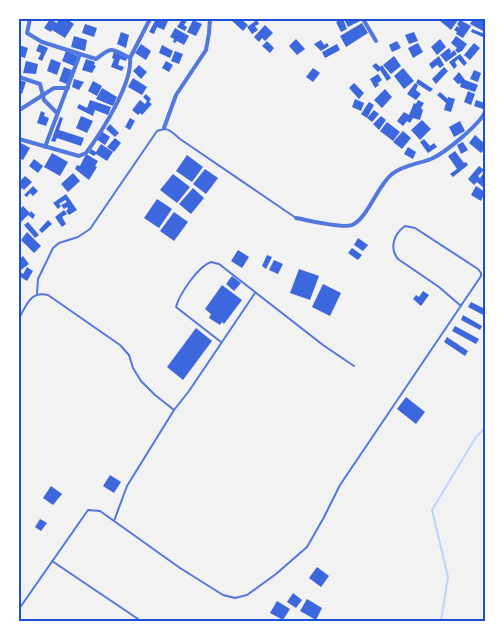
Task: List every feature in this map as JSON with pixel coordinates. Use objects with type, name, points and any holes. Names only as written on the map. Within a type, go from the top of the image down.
[{"type":"street","points":[[30,19],[26,31],[30,36],[42,42],[96,59],[108,49],[130,58]]},
{"type":"street","points":[[19,139],[79,156],[89,150],[118,101],[127,76],[130,58],[150,19]]},
{"type":"street","points":[[164,128],[176,95],[206,50],[210,33],[210,19]]},
{"type":"street","points":[[363,19],[376,41]]},
{"type":"street","points":[[45,146],[80,54]]},
{"type":"street","points":[[19,77],[40,84],[44,101],[57,113]]},
{"type":"street","points":[[21,109],[54,88],[68,88]]},
{"type":"street","points":[[296,218],[330,225],[352,225],[360,218],[381,186],[392,174],[402,168],[436,157],[479,122],[485,112]]},
{"type":"lane","points":[[37,294],[38,279],[53,248],[59,243],[78,237],[90,229],[157,131],[164,128],[296,218]]},
{"type":"lane","points":[[19,609],[88,510],[100,511],[180,568],[222,595],[235,598],[247,595],[276,574],[307,547],[340,485],[461,306],[481,276],[481,273],[466,261],[415,228],[406,226],[400,230],[395,236],[393,248],[394,254],[398,259],[439,287],[461,306]]},
{"type":"lane","points":[[221,342],[176,307],[178,299],[200,269],[211,262],[219,264],[323,345],[354,366]]},
{"type":"lane","points":[[19,318],[34,295],[40,293],[48,295],[120,345],[129,355],[133,368],[141,381],[174,410]]},
{"type":"lane","points":[[114,521],[127,486],[174,410],[189,391],[255,293]]},
{"type":"lane","points":[[52,561],[141,621]]},
{"type":"building","points":[[50,19],[57,23],[59,19],[67,19],[74,24],[65,38],[52,30],[51,32],[44,28]]},
{"type":"building","points":[[156,19],[168,21],[164,30],[157,27],[154,34],[149,32]]},
{"type":"building","points":[[182,19],[188,19],[184,25],[187,27],[185,31],[177,27]]},
{"type":"building","points":[[230,19],[239,21],[241,19],[248,25],[243,31]]},
{"type":"building","points":[[343,19],[347,29],[341,32],[336,22]]},
{"type":"building","points":[[344,19],[359,19],[360,21],[348,27]]},
{"type":"building","points":[[442,19],[458,20],[451,30],[440,21]]},
{"type":"building","points":[[473,19],[485,20],[485,32],[470,24]]},
{"type":"building","points":[[193,20],[202,24],[196,36],[187,32]]},
{"type":"building","points":[[257,20],[259,24],[255,26],[258,30],[252,34],[247,27]]},
{"type":"building","points":[[460,20],[471,26],[463,38],[456,34],[457,32],[454,30],[457,26],[460,28],[457,24]]},
{"type":"building","points":[[362,23],[368,33],[346,47],[340,36]]},
{"type":"building","points":[[85,24],[97,28],[94,37],[82,33]]},
{"type":"building","points":[[265,25],[273,33],[265,41],[262,38],[259,42],[254,37]]},
{"type":"building","points":[[175,28],[189,36],[184,45],[177,41],[173,42],[174,39],[170,37]]},
{"type":"building","points":[[472,29],[485,34],[485,38],[471,32]]},
{"type":"building","points":[[121,32],[129,35],[126,48],[117,44]]},
{"type":"building","points":[[414,32],[418,41],[409,44],[405,35]]},
{"type":"building","points":[[74,36],[87,40],[85,51],[71,47]]},
{"type":"building","points":[[456,36],[467,44],[458,53],[455,50],[457,48],[451,43]]},
{"type":"building","points":[[296,39],[305,49],[297,55],[289,46]]},
{"type":"building","points":[[440,39],[446,47],[437,55],[431,47]]},
{"type":"building","points":[[321,40],[324,45],[327,43],[329,46],[321,51],[314,44]]},
{"type":"building","points":[[267,41],[274,48],[270,53],[262,46]]},
{"type":"building","points":[[397,41],[401,48],[392,52],[389,45]]},
{"type":"building","points":[[418,43],[423,52],[413,58],[408,48]]},
{"type":"building","points":[[474,43],[480,48],[470,60],[464,55]]},
{"type":"building","points":[[39,44],[48,48],[42,61],[38,59],[41,53],[36,51]]},
{"type":"building","points":[[141,44],[151,51],[146,60],[135,53]]},
{"type":"building","points":[[337,44],[340,50],[325,58],[322,52]]},
{"type":"building","points":[[19,45],[28,48],[25,58],[19,56]]},
{"type":"building","points":[[162,45],[173,51],[170,58],[159,53]]},
{"type":"building","points":[[449,48],[450,54],[454,50],[457,54],[446,62],[440,55]]},
{"type":"building","points":[[66,51],[78,56],[74,66],[62,61]]},
{"type":"building","points":[[175,51],[183,54],[179,64],[171,61]]},
{"type":"building","points":[[114,52],[127,57],[126,61],[120,59],[118,65],[124,67],[122,71],[111,67]]},
{"type":"building","points":[[460,54],[467,63],[464,66],[458,59],[455,62],[457,66],[454,69],[449,62]]},
{"type":"building","points":[[394,56],[401,66],[391,74],[383,65]]},
{"type":"building","points":[[439,56],[444,65],[440,68],[437,65],[432,69],[429,64]]},
{"type":"building","points":[[51,59],[61,63],[57,75],[47,71]]},
{"type":"building","points":[[86,59],[95,62],[94,65],[96,66],[92,73],[82,70]]},
{"type":"building","points":[[26,61],[38,64],[36,74],[23,73]]},
{"type":"building","points":[[166,61],[173,65],[169,72],[162,68]]},
{"type":"building","points":[[376,63],[380,67],[382,65],[391,78],[387,81],[380,70],[378,72],[372,66]]},
{"type":"building","points":[[139,65],[147,72],[141,79],[133,71]]},
{"type":"building","points":[[64,67],[72,70],[67,84],[59,81]]},
{"type":"building","points":[[444,67],[448,71],[436,84],[432,79]]},
{"type":"building","points":[[313,68],[320,73],[313,82],[306,77]]},
{"type":"building","points":[[403,68],[414,81],[404,89],[394,76]]},
{"type":"building","points":[[474,70],[481,73],[478,82],[470,79]]},
{"type":"building","points":[[459,72],[465,80],[478,85],[475,92],[460,87],[461,83],[458,84],[453,79]]},
{"type":"building","points":[[378,74],[382,80],[375,88],[370,79]]},
{"type":"building","points":[[133,78],[147,87],[142,95],[128,87]]},
{"type":"building","points":[[74,79],[84,82],[79,90],[72,87]]},
{"type":"building","points":[[418,79],[433,89],[430,92],[416,83]]},
{"type":"building","points":[[19,80],[26,82],[22,94],[19,92]]},
{"type":"building","points":[[93,81],[102,86],[97,96],[88,91]]},
{"type":"building","points":[[354,83],[364,93],[359,99],[349,88]]},
{"type":"building","points":[[415,83],[418,85],[416,90],[421,94],[416,100],[407,94]]},
{"type":"building","points":[[102,88],[117,97],[113,106],[96,99]]},
{"type":"building","points":[[385,89],[392,97],[382,108],[374,100]]},
{"type":"building","points":[[468,91],[475,94],[471,105],[464,102]]},
{"type":"building","points":[[440,92],[448,99],[448,97],[455,99],[451,112],[444,110],[446,103],[437,95]]},
{"type":"building","points":[[146,94],[151,99],[149,102],[152,104],[142,115],[140,113],[138,115],[132,110],[140,100],[145,104],[147,101],[143,97]]},
{"type":"building","points":[[355,99],[364,103],[361,111],[352,107]]},
{"type":"building","points":[[90,100],[111,107],[108,115],[95,110],[93,116],[77,108],[79,104],[87,108]]},
{"type":"building","points":[[418,100],[424,103],[421,108],[423,110],[420,120],[413,118],[410,123],[407,121],[403,126],[397,121],[404,112],[409,115],[414,103],[416,104]]},
{"type":"building","points":[[476,100],[485,103],[483,109],[474,106]]},
{"type":"building","points":[[369,102],[374,105],[367,118],[361,114]]},
{"type":"building","points":[[374,110],[379,114],[372,122],[367,118]]},
{"type":"building","points":[[41,111],[45,113],[44,116],[49,118],[46,126],[37,123]]},
{"type":"building","points":[[81,116],[93,121],[87,133],[76,128]]},
{"type":"building","points":[[381,116],[386,120],[379,130],[373,124]]},
{"type":"building","points":[[60,117],[63,118],[59,130],[84,138],[81,146],[57,138],[55,142],[51,141]]},
{"type":"building","points":[[130,118],[135,121],[130,130],[125,127]]},
{"type":"building","points":[[422,120],[431,129],[420,140],[411,130]]},
{"type":"building","points":[[460,121],[465,131],[454,137],[449,127]]},
{"type":"building","points":[[387,122],[400,132],[393,141],[380,131]]},
{"type":"building","points":[[110,124],[119,133],[115,137],[106,129]]},
{"type":"building","points":[[101,131],[110,137],[105,145],[96,139]]},
{"type":"building","points":[[403,131],[411,138],[402,149],[393,142]]},
{"type":"building","points":[[475,135],[485,144],[485,149],[481,153],[469,143]]},
{"type":"building","points":[[115,138],[121,143],[114,152],[107,147]]},
{"type":"building","points":[[424,139],[430,146],[434,143],[437,147],[428,153],[420,142]]},
{"type":"building","points":[[463,142],[468,150],[461,154],[457,145]]},
{"type":"building","points":[[21,143],[30,148],[23,160],[19,158]]},
{"type":"building","points":[[101,144],[113,152],[107,161],[96,154],[94,156],[89,153],[91,149],[96,152]]},
{"type":"building","points":[[408,147],[416,152],[413,159],[404,154]]},
{"type":"building","points":[[455,151],[464,163],[466,162],[468,165],[453,177],[450,174],[457,169],[448,156]]},
{"type":"building","points":[[52,153],[68,162],[60,176],[44,167]]},
{"type":"building","points":[[86,154],[98,161],[95,166],[97,167],[89,180],[75,169],[77,165],[80,166]]},
{"type":"building","points":[[187,155],[203,167],[192,182],[176,171]]},
{"type":"building","points":[[34,159],[43,166],[38,173],[29,166]]},
{"type":"building","points":[[479,166],[484,170],[478,176],[480,178],[485,171],[485,189],[477,182],[474,185],[468,179]]},
{"type":"building","points":[[205,169],[218,178],[206,194],[193,184]]},
{"type":"building","points":[[73,173],[80,181],[68,192],[61,184]]},
{"type":"building","points":[[173,174],[190,187],[177,203],[160,190]]},
{"type":"building","points":[[25,176],[32,182],[24,190],[22,188],[20,190],[19,182]]},
{"type":"building","points":[[33,186],[38,191],[33,196],[30,193],[27,197],[24,195]]},
{"type":"building","points":[[476,186],[485,192],[481,201],[471,195]]},
{"type":"building","points":[[193,188],[204,198],[191,214],[179,204]]},
{"type":"building","points":[[66,194],[77,210],[69,215],[66,211],[67,207],[64,209],[61,205],[67,202],[65,200],[59,204],[61,206],[58,209],[53,203]]},
{"type":"building","points":[[157,199],[172,209],[159,228],[144,218]]},
{"type":"building","points":[[23,206],[35,215],[33,219],[28,215],[19,224],[19,210]]},
{"type":"building","points":[[64,210],[67,214],[62,217],[66,224],[62,227],[55,217]]},
{"type":"building","points":[[174,212],[188,222],[174,241],[160,231]]},
{"type":"building","points":[[48,220],[52,224],[42,233],[39,230]]},
{"type":"building","points":[[28,222],[39,235],[35,238],[24,225]]},
{"type":"building","points":[[27,232],[41,246],[34,253],[21,240]]},
{"type":"building","points":[[358,238],[368,245],[363,251],[354,245]]},
{"type":"building","points":[[352,248],[362,255],[358,260],[348,253]]},
{"type":"building","points":[[238,250],[249,257],[242,268],[231,261]]},
{"type":"building","points":[[267,255],[272,257],[266,269],[262,266]]},
{"type":"building","points":[[23,256],[29,264],[21,270],[19,260]]},
{"type":"building","points":[[274,260],[283,264],[278,274],[269,270]]},
{"type":"building","points":[[27,267],[33,271],[27,281],[19,276],[19,273],[23,274]]},
{"type":"building","points":[[299,269],[319,276],[310,300],[290,293]]},
{"type":"building","points":[[232,276],[241,283],[234,291],[226,284]]},
{"type":"building","points":[[323,284],[341,293],[330,316],[312,307]]},
{"type":"building","points":[[222,285],[242,300],[224,324],[222,322],[220,325],[209,318],[211,314],[205,309]]},
{"type":"building","points":[[423,291],[429,295],[421,306],[413,299],[416,295],[419,297]]},
{"type":"building","points":[[471,302],[485,309],[485,316],[468,307]]},
{"type":"building","points":[[463,315],[482,326],[480,330],[461,320]]},
{"type":"building","points":[[455,326],[479,339],[476,344],[452,331]]},
{"type":"building","points":[[196,328],[212,341],[183,380],[167,367]]},
{"type":"building","points":[[447,337],[468,351],[465,356],[444,342]]},
{"type":"building","points":[[406,397],[425,412],[416,424],[397,409]]},
{"type":"building","points":[[110,475],[121,482],[114,493],[103,486]]},
{"type":"building","points":[[51,486],[62,494],[53,505],[43,498]]},
{"type":"building","points":[[40,519],[47,523],[41,531],[35,527]]},
{"type":"building","points":[[317,567],[329,576],[321,587],[309,578]]},
{"type":"building","points":[[293,593],[302,600],[296,608],[287,602]]},
{"type":"building","points":[[307,599],[322,608],[316,620],[300,611]]},
{"type":"building","points":[[277,601],[290,609],[283,620],[270,613]]},
{"type":"waterway","points":[[441,621],[448,577],[432,510],[476,437],[485,428]]}]
